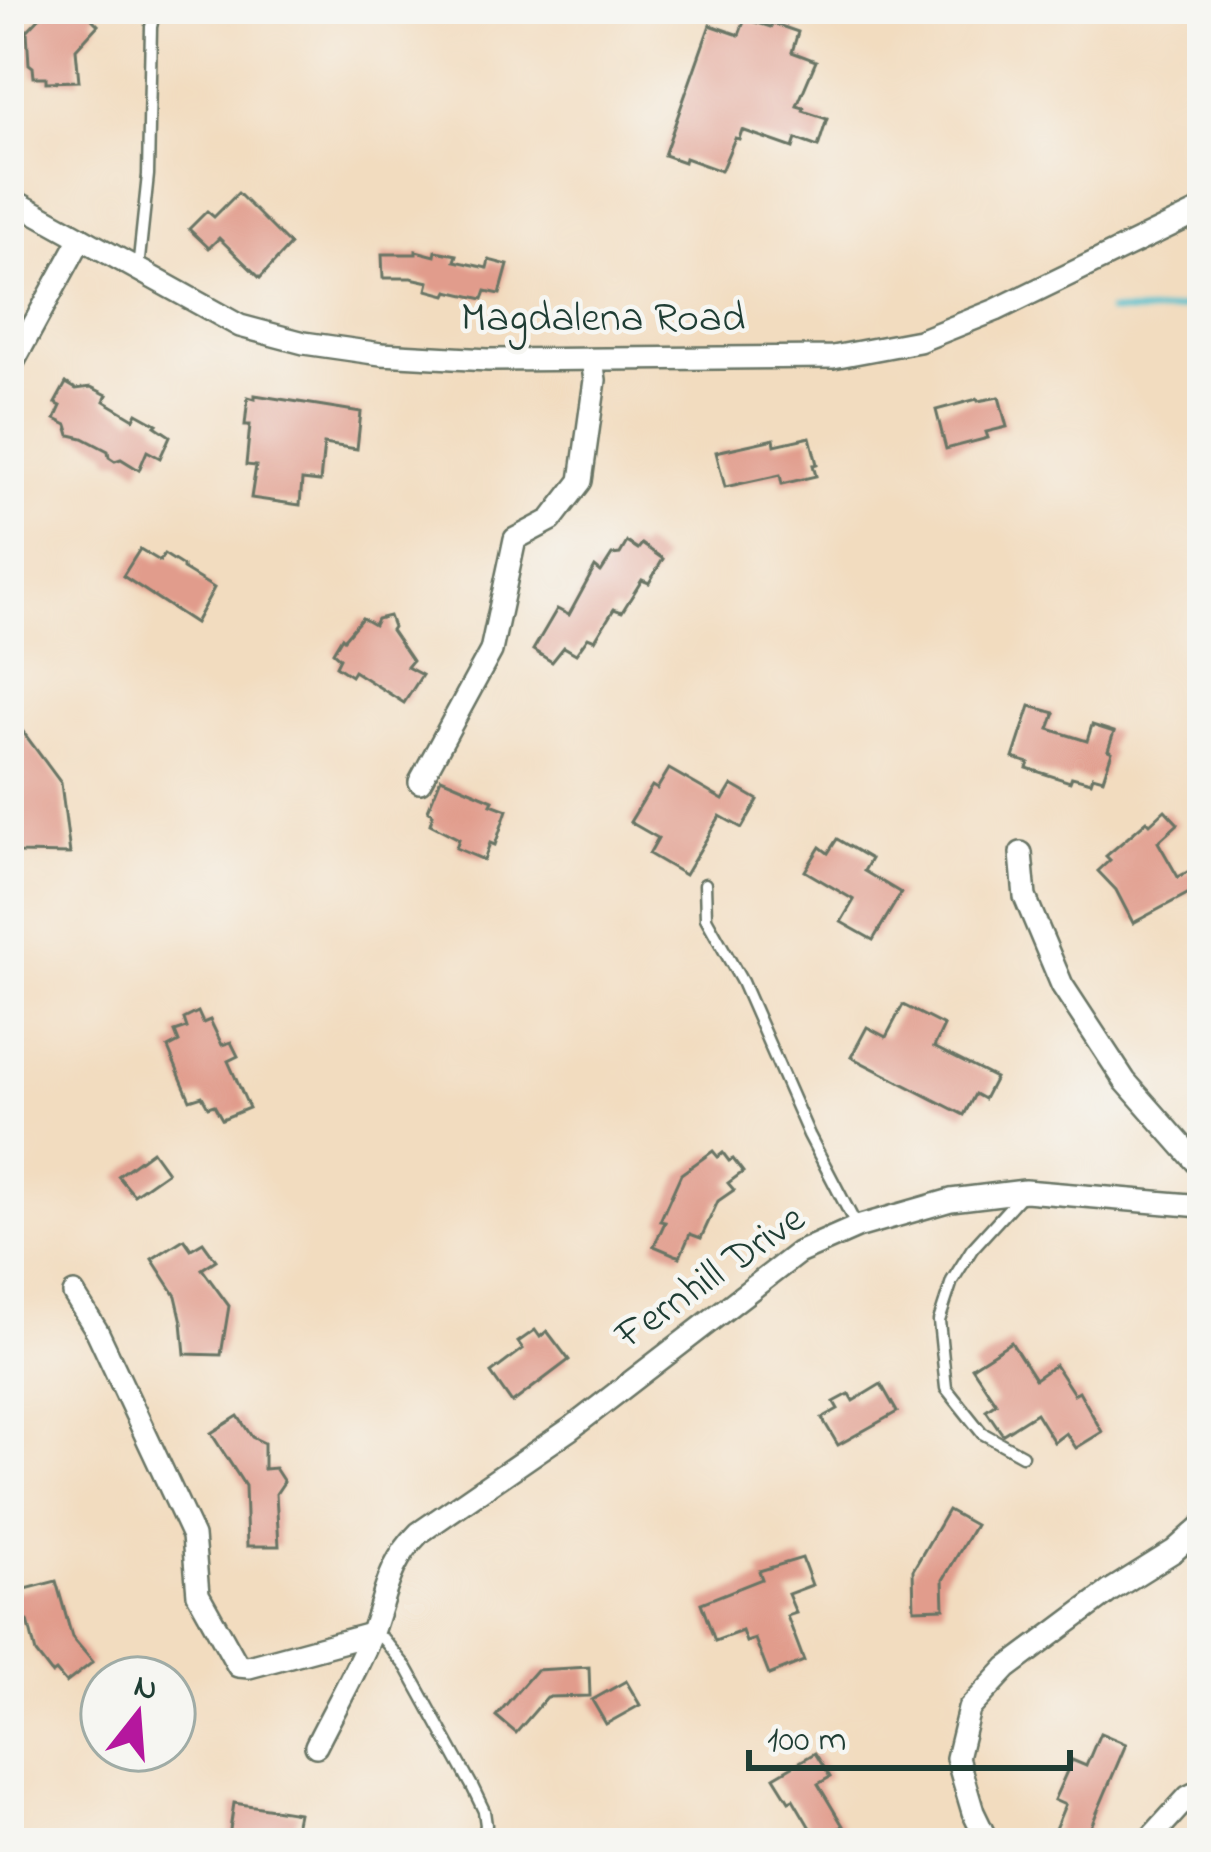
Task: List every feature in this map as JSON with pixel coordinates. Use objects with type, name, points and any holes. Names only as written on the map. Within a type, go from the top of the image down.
[{"type":"street","name":"Magdalena Road","points":[[9,198],[240,326],[304,343],[467,359],[833,357],[920,341],[996,310],[1202,210]]},
{"type":"street","points":[[9,370],[81,238]]},
{"type":"street","points":[[421,782],[491,651],[515,539],[551,520],[581,481],[596,380],[592,360]]},
{"type":"street","points":[[1021,853],[1025,897],[1062,985],[1125,1081],[1202,1172]]},
{"type":"street","name":"Fernhill Drive","points":[[316,1746],[371,1634],[388,1577],[419,1532],[570,1429],[798,1253],[857,1227],[951,1200],[1025,1191],[1202,1206]]},
{"type":"street","points":[[74,1294],[97,1331],[193,1536],[198,1594],[238,1666],[371,1634]]},
{"type":"street","points":[[988,1843],[973,1813],[957,1758],[968,1709],[1007,1668],[1174,1551],[1202,1526]]},
{"type":"street","points":[[1146,1843],[1188,1797],[1202,1790]]},
{"type":"lane","points":[[138,268],[148,175],[155,9]]},
{"type":"lane","points":[[704,884],[706,918],[742,982],[809,1135],[857,1227]]},
{"type":"lane","points":[[1022,1455],[982,1433],[946,1388],[939,1321],[952,1281],[972,1249],[1025,1191]]},
{"type":"lane","points":[[371,1634],[393,1648],[407,1668],[472,1786],[484,1811],[482,1843]]},
{"type":"building","points":[[48,9],[102,9],[92,19],[98,25],[76,49],[79,81],[46,82],[46,77],[34,77],[27,31]]},
{"type":"building","points":[[745,19],[798,32],[792,52],[816,61],[797,106],[827,119],[818,147],[796,139],[793,148],[742,130],[721,171],[664,155],[710,25],[739,35]]},
{"type":"building","points":[[238,193],[290,245],[260,278],[219,238],[209,248],[189,229],[207,211],[214,217]]},
{"type":"building","points":[[382,254],[457,255],[455,261],[487,268],[489,260],[508,265],[500,294],[486,291],[483,299],[448,291],[446,295],[427,290],[429,282],[383,278]]},
{"type":"building","points":[[66,383],[76,389],[91,387],[134,419],[137,413],[157,424],[170,436],[160,458],[147,451],[139,470],[70,435],[67,425],[55,419],[61,406],[55,403]]},
{"type":"building","points":[[255,395],[361,412],[357,449],[324,444],[320,482],[302,480],[300,505],[251,498],[256,466],[246,465],[250,425],[245,425],[248,397],[255,399]]},
{"type":"building","points":[[999,397],[1007,427],[986,432],[988,438],[946,449],[936,410]]},
{"type":"building","points":[[810,437],[816,476],[782,484],[780,475],[725,487],[716,452],[774,439],[775,445]]},
{"type":"building","points":[[627,542],[638,549],[642,544],[663,559],[649,583],[642,580],[622,612],[614,609],[595,640],[588,637],[576,654],[564,647],[552,662],[533,650],[557,609],[569,615],[595,567],[601,572]]},
{"type":"building","points":[[140,549],[160,561],[164,554],[214,588],[195,623],[123,576]]},
{"type":"building","points":[[389,616],[391,630],[412,661],[407,667],[422,675],[404,703],[354,671],[351,676],[336,666],[340,658],[333,652],[362,618],[374,625],[377,619]]},
{"type":"building","points":[[1030,706],[1055,713],[1049,729],[1087,741],[1092,725],[1114,732],[1103,779],[1093,776],[1091,782],[1072,777],[1070,782],[1027,768],[1029,763],[1013,758]]},
{"type":"building","points":[[9,713],[61,783],[70,854],[18,853],[9,801]]},
{"type":"building","points":[[669,769],[723,800],[732,785],[758,800],[742,828],[720,816],[685,875],[649,854],[658,838],[630,822],[652,786],[657,789]]},
{"type":"building","points":[[441,778],[507,810],[495,845],[490,843],[484,860],[456,848],[459,839],[430,824],[433,814],[428,810]]},
{"type":"building","points":[[1165,810],[1178,824],[1158,842],[1178,877],[1202,864],[1202,886],[1133,923],[1116,890],[1098,871],[1110,860],[1106,856]]},
{"type":"building","points":[[837,839],[871,859],[864,871],[901,893],[873,940],[841,922],[854,900],[805,871],[820,847],[828,853]]},
{"type":"building","points":[[903,1005],[944,1026],[934,1047],[995,1078],[984,1099],[975,1094],[964,1115],[851,1057],[867,1027],[886,1037]]},
{"type":"building","points":[[198,1012],[203,1023],[210,1020],[222,1045],[231,1042],[238,1056],[228,1061],[249,1108],[222,1119],[202,1096],[190,1100],[168,1048],[179,1042],[175,1032],[187,1028],[184,1019]]},
{"type":"building","points":[[152,1151],[167,1172],[134,1195],[118,1176]]},
{"type":"building","points":[[713,1151],[718,1157],[723,1153],[729,1161],[733,1159],[743,1172],[728,1183],[734,1190],[718,1201],[701,1238],[690,1234],[680,1257],[654,1246],[681,1174]]},
{"type":"building","points":[[184,1239],[191,1249],[203,1242],[216,1260],[202,1269],[229,1306],[221,1355],[185,1354],[176,1296],[152,1259]]},
{"type":"building","points":[[535,1330],[540,1337],[547,1331],[569,1360],[512,1403],[491,1373],[523,1349],[518,1342]]},
{"type":"building","points":[[1011,1342],[1035,1379],[1055,1365],[1074,1394],[1079,1391],[1102,1432],[1076,1448],[1066,1433],[1054,1442],[1036,1413],[1003,1434],[986,1410],[996,1403],[972,1367]]},
{"type":"building","points":[[881,1384],[897,1412],[838,1445],[822,1418],[838,1409],[834,1402],[849,1394],[853,1401]]},
{"type":"building","points":[[238,1416],[252,1437],[264,1443],[264,1469],[275,1468],[284,1482],[276,1494],[279,1546],[247,1546],[245,1486],[211,1433]]},
{"type":"building","points":[[948,1510],[975,1525],[943,1580],[944,1608],[914,1609],[913,1570]]},
{"type":"building","points":[[802,1558],[812,1585],[788,1594],[796,1613],[787,1616],[804,1661],[769,1675],[755,1639],[746,1642],[742,1631],[715,1641],[701,1603],[762,1579],[759,1571]]},
{"type":"building","points":[[56,1581],[72,1637],[86,1654],[78,1654],[78,1674],[66,1683],[36,1653],[28,1621],[17,1622],[10,1593]]},
{"type":"building","points":[[589,1667],[590,1696],[547,1697],[516,1733],[496,1716],[536,1670]]},
{"type":"building","points":[[626,1681],[640,1705],[606,1724],[592,1700]]},
{"type":"building","points":[[1100,1733],[1126,1744],[1084,1843],[1068,1843],[1052,1836],[1065,1805],[1054,1800],[1072,1760],[1086,1766]]},
{"type":"building","points":[[815,1753],[830,1777],[818,1784],[843,1826],[837,1829],[846,1843],[819,1843],[774,1777]]},
{"type":"building","points":[[234,1803],[298,1813],[292,1843],[253,1837],[252,1843],[228,1843]]},
{"type":"waterway","points":[[1109,312],[1168,310],[1202,301]]}]
